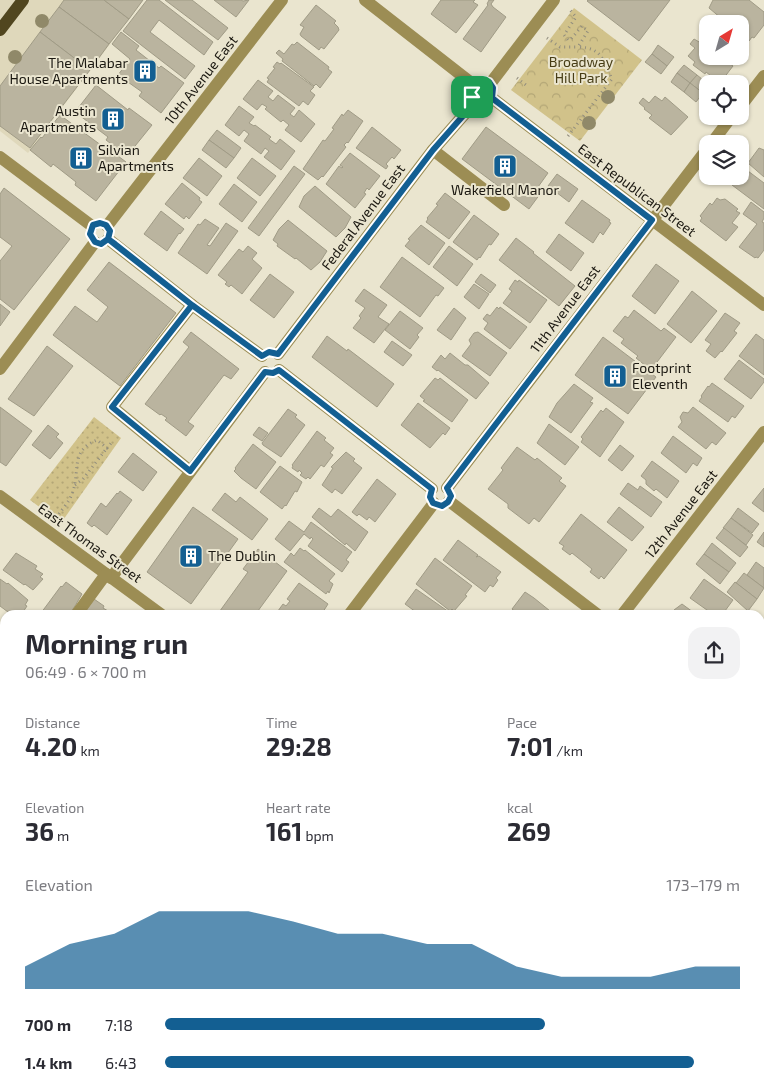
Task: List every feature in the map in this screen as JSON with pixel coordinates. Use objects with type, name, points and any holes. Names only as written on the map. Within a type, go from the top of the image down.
[{"type":"main road","points":[[0,30],[23,0]]},
{"type":"street","name":"10th Avenue East","points":[[107,226],[282,0]]},
{"type":"street","points":[[365,0],[474,85]]},
{"type":"street","points":[[490,84],[554,0]]},
{"type":"street","points":[[749,95],[764,76]]},
{"type":"street","points":[[481,81],[490,84],[494,92],[492,98],[484,103],[476,101],[472,94],[474,85],[481,81]]},
{"type":"street","name":"East Republican Street","points":[[492,98],[764,305]]},
{"type":"street","name":"Federal Avenue East","points":[[278,354],[433,150],[476,101]]},
{"type":"street","points":[[433,150],[504,205]]},
{"type":"street","points":[[0,157],[92,226]]},
{"type":"street","name":"11th Avenue East","points":[[447,488],[699,160]]},
{"type":"street","points":[[100,223],[107,226],[110,234],[108,239],[101,244],[95,242],[90,234],[92,226],[100,223]]},
{"type":"street","points":[[108,239],[192,305],[262,356]]},
{"type":"street","points":[[0,369],[95,242]]},
{"type":"street","points":[[190,471],[112,407],[192,305]]},
{"type":"street","points":[[269,352],[278,354],[282,362],[279,370],[273,373],[265,372],[260,364],[262,356],[269,352]]},
{"type":"street","points":[[279,370],[432,489]]},
{"type":"street","points":[[80,610],[190,471],[265,372]]},
{"type":"street","name":"12th Avenue East","points":[[626,610],[764,432]]},
{"type":"street","points":[[439,485],[447,488],[450,492],[449,501],[442,506],[434,503],[430,497],[432,489],[439,485]]},
{"type":"street","name":"East Thomas Street","points":[[0,496],[155,610]]},
{"type":"street","points":[[449,501],[591,610]]},
{"type":"street","points":[[353,610],[434,503]]},
{"type":"path","points":[[570,10],[576,18],[564,35],[565,38],[571,39],[582,26],[588,31],[578,47]]},
{"type":"path","points":[[548,38],[560,47],[593,49],[602,56],[612,79],[568,136]]},
{"type":"path","points":[[517,78],[526,85]]},
{"type":"path","points":[[59,514],[72,495],[75,485],[76,463],[79,455],[88,444],[97,440],[107,448]]},
{"type":"path","points":[[75,485],[83,479],[113,441]]},
{"type":"shaded area","points":[[0,0],[143,0],[28,153],[0,131]]},
{"type":"green space","name":"Broadway Hill Park","points":[[574,8],[642,60],[580,141],[511,90]]},
{"type":"green space","points":[[94,417],[121,438],[61,523],[30,500]]},
{"type":"building","points":[[64,0],[104,0],[129,19],[109,44],[59,7]]},
{"type":"building","points":[[104,0],[143,0],[129,19]]},
{"type":"building","points":[[147,0],[159,0],[213,42],[204,55],[159,20],[150,32],[195,66],[185,79],[123,31]]},
{"type":"building","points":[[165,0],[192,0],[228,28],[218,40]]},
{"type":"building","points":[[214,0],[243,1],[249,0],[236,17]]},
{"type":"building","points":[[441,0],[475,0],[473,2],[478,5],[456,33],[431,14]]},
{"type":"building","points":[[489,0],[494,0],[491,4],[493,7],[506,17],[481,52],[463,39],[488,5]]},
{"type":"building","points":[[588,0],[670,0],[639,41]]},
{"type":"building","points":[[713,0],[749,0],[764,12],[764,25],[754,38],[752,37],[749,41],[749,15],[717,15],[709,8]]},
{"type":"building","points":[[316,5],[336,21],[334,23],[339,30],[324,49],[321,47],[319,50],[300,34],[304,27],[300,25]]},
{"type":"building","points":[[59,7],[109,44],[90,70],[40,32]]},
{"type":"building","points":[[40,32],[90,70],[30,148],[0,126],[0,86]]},
{"type":"building","name":"The Malabar House Apartments","points":[[121,32],[139,46],[136,50],[159,68],[161,66],[184,83],[161,113],[139,96],[142,92],[118,75],[130,59],[112,44]]},
{"type":"building","points":[[694,39],[699,42],[699,65],[733,66],[726,75],[710,75],[706,72],[705,74],[693,65],[695,62],[688,56],[695,48],[690,44]]},
{"type":"building","points":[[297,42],[329,67],[328,69],[332,72],[320,88],[316,84],[314,86],[282,61],[283,59],[276,53],[279,50],[284,54],[292,44],[294,45]]},
{"type":"building","points":[[658,45],[674,57],[667,66],[652,54]]},
{"type":"building","points":[[652,54],[667,66],[661,74],[645,62]]},
{"type":"building","points":[[277,62],[314,87],[310,91],[315,95],[308,105],[303,101],[299,106],[267,82],[269,79],[267,78]]},
{"type":"building","points":[[684,65],[697,75],[690,83],[677,73]]},
{"type":"building","points":[[677,73],[690,83],[684,92],[671,82]]},
{"type":"building","points":[[697,75],[699,77],[699,90],[690,83]]},
{"type":"building","points":[[258,80],[273,91],[268,97],[273,101],[278,95],[295,108],[290,114],[294,117],[299,110],[315,124],[301,142],[285,130],[289,125],[283,120],[281,122],[265,109],[267,107],[262,104],[257,110],[243,99]]},
{"type":"building","points":[[690,83],[699,90],[699,98],[696,102],[684,92]]},
{"type":"building","name":"Austin Apartments","points":[[96,85],[128,110],[129,108],[152,125],[127,156],[106,140],[108,137],[75,112]]},
{"type":"building","points":[[655,96],[662,101],[665,97],[688,117],[671,135],[649,118],[652,115],[639,103],[643,98],[649,103]]},
{"type":"building","points":[[239,106],[254,117],[249,123],[255,125],[271,137],[269,139],[276,144],[280,139],[295,151],[281,170],[264,157],[269,151],[265,148],[261,154],[244,141],[249,134],[244,130],[239,136],[225,125]]},
{"type":"building","points":[[348,110],[363,121],[348,143],[344,145],[346,147],[323,177],[318,180],[303,169],[323,140],[325,141],[334,129],[332,128],[342,114],[343,116]]},
{"type":"building","name":"Silvian Apartments","points":[[60,115],[126,162],[96,201],[75,185],[76,182],[53,164],[51,167],[30,150]]},
{"type":"building","points":[[372,127],[401,150],[394,159],[392,157],[386,164],[388,166],[386,169],[356,148]]},
{"type":"building","name":"Wakefield Manor","points":[[486,127],[548,173],[538,187],[543,190],[529,209],[462,159]]},
{"type":"building","points":[[217,130],[241,148],[234,158],[209,140]]},
{"type":"building","points":[[209,140],[234,158],[226,168],[202,150]]},
{"type":"building","points":[[759,148],[764,150],[764,177],[749,164]]},
{"type":"building","points":[[350,153],[380,176],[369,190],[367,188],[364,193],[366,194],[355,208],[326,184],[339,166],[343,167],[340,165]]},
{"type":"building","points":[[199,158],[222,176],[207,196],[183,178]]},
{"type":"building","points":[[252,158],[276,176],[260,196],[237,178]]},
{"type":"building","points":[[294,166],[305,174],[259,236],[248,228]]},
{"type":"building","points":[[749,172],[764,183],[764,209],[732,185],[749,185]]},
{"type":"building","points":[[557,174],[578,189],[569,202],[548,186]]},
{"type":"building","points":[[182,183],[200,198],[199,200],[202,202],[189,219],[186,216],[184,219],[165,204]]},
{"type":"building","points":[[234,184],[257,202],[242,222],[219,204]]},
{"type":"building","points":[[315,186],[351,217],[345,228],[336,237],[299,207],[304,196]]},
{"type":"building","points":[[4,188],[70,239],[14,310],[0,299],[0,261],[12,246],[0,237],[0,194]]},
{"type":"building","points":[[445,193],[470,212],[449,239],[426,222]]},
{"type":"building","points":[[717,198],[720,200],[725,199],[738,209],[736,211],[740,213],[732,223],[738,227],[726,241],[700,221],[702,218],[700,216],[710,203],[712,205]]},
{"type":"building","points":[[582,200],[610,220],[609,222],[611,223],[603,235],[600,232],[593,243],[565,223]]},
{"type":"building","points":[[751,202],[764,212],[762,222],[764,223],[764,250],[758,258],[755,258],[739,247],[757,224],[743,214]]},
{"type":"building","points":[[161,211],[184,229],[179,233],[167,251],[144,234]]},
{"type":"building","points":[[474,215],[499,234],[477,260],[453,242]]},
{"type":"building","points":[[205,219],[219,228],[207,245],[210,246],[226,223],[238,231],[207,274],[178,253],[198,224],[200,225]]},
{"type":"building","points":[[288,220],[327,251],[320,262],[311,270],[277,246],[278,244],[273,240],[279,229]]},
{"type":"building","points":[[421,225],[445,243],[429,265],[405,246],[410,240],[408,239]]},
{"type":"building","points":[[559,234],[584,253],[571,271],[546,252]]},
{"type":"building","points":[[516,238],[575,286],[559,306],[499,260]]},
{"type":"building","points":[[248,246],[257,253],[252,259],[262,268],[242,294],[231,285],[229,287],[225,284],[227,282],[218,275],[239,249],[243,252]]},
{"type":"building","points":[[449,246],[473,264],[457,286],[433,267]]},
{"type":"building","points":[[402,257],[444,288],[438,296],[436,295],[420,317],[380,287]]},
{"type":"building","points":[[109,262],[176,313],[120,386],[53,335],[75,306],[97,322],[108,307],[87,290]]},
{"type":"building","points":[[656,264],[679,281],[655,314],[632,296]]},
{"type":"building","points":[[270,274],[294,292],[274,318],[250,300]]},
{"type":"building","points":[[481,274],[496,285],[490,293],[475,282]]},
{"type":"building","points":[[515,280],[518,282],[519,280],[547,300],[530,323],[503,303],[512,291],[509,289]]},
{"type":"building","points":[[474,284],[489,294],[479,309],[464,297]]},
{"type":"building","points":[[364,289],[387,305],[378,317],[389,324],[374,343],[353,328],[361,318],[359,316],[365,308],[355,301]]},
{"type":"building","points":[[692,291],[717,311],[691,343],[667,324]]},
{"type":"building","points":[[0,304],[10,312],[0,326]]},
{"type":"building","points":[[497,307],[499,309],[500,307],[527,327],[510,349],[484,329],[488,323],[483,319],[487,314],[490,316]]},
{"type":"building","points":[[454,308],[466,318],[451,340],[437,330]]},
{"type":"building","points":[[634,310],[661,331],[664,328],[676,337],[651,370],[636,358],[638,356],[621,343],[624,339],[613,331],[625,316],[628,318]]},
{"type":"building","points":[[400,311],[423,328],[410,349],[385,330]]},
{"type":"building","points":[[725,313],[740,323],[734,331],[737,333],[715,358],[706,351],[711,344],[705,340]]},
{"type":"building","points":[[191,332],[239,369],[231,379],[224,375],[188,422],[194,426],[186,436],[165,420],[167,418],[145,404],[189,347],[183,342]]},
{"type":"building","points":[[478,332],[507,353],[490,376],[462,356],[471,344],[469,340],[474,333]]},
{"type":"building","points":[[756,334],[764,340],[764,375],[739,356]]},
{"type":"building","points":[[327,336],[347,351],[348,349],[394,384],[377,407],[312,357]]},
{"type":"building","name":"Footprint Eleventh","points":[[603,337],[656,377],[628,414],[575,375]]},
{"type":"building","points":[[392,341],[412,355],[403,366],[384,352]]},
{"type":"building","points":[[47,346],[73,366],[34,416],[8,399]]},
{"type":"building","points":[[450,353],[489,383],[476,399],[432,367],[441,355],[445,359]]},
{"type":"building","points":[[739,360],[764,379],[764,382],[751,399],[724,379]]},
{"type":"building","points":[[435,378],[438,380],[440,378],[468,400],[452,422],[423,401],[425,400],[420,396]]},
{"type":"building","points":[[712,383],[744,406],[735,418],[732,416],[728,422],[699,401]]},
{"type":"building","points":[[574,384],[593,398],[590,402],[593,403],[571,433],[549,417],[557,403]]},
{"type":"building","points":[[418,403],[450,428],[430,448],[401,425]]},
{"type":"building","points":[[0,407],[32,431],[6,466],[0,462]]},
{"type":"building","points":[[693,407],[726,433],[716,445],[712,442],[706,449],[678,427],[682,422],[680,417],[683,412],[688,413]]},
{"type":"building","points":[[606,408],[624,422],[600,457],[581,442],[583,439],[581,437],[601,410],[603,412]]},
{"type":"building","points":[[288,409],[297,415],[295,417],[305,425],[281,457],[262,443]]},
{"type":"building","points":[[549,424],[579,447],[565,465],[537,443]]},
{"type":"building","points":[[48,425],[59,434],[56,437],[63,443],[50,459],[32,445]]},
{"type":"building","points":[[259,427],[268,433],[262,441],[253,435]]},
{"type":"building","points":[[317,431],[334,448],[330,453],[333,455],[324,467],[321,465],[310,479],[308,477],[306,479],[300,475],[302,473],[299,470],[298,472],[292,468],[292,465]]},
{"type":"building","points":[[673,436],[702,458],[697,466],[693,463],[686,473],[661,453]]},
{"type":"building","points":[[253,444],[276,462],[256,489],[234,471]]},
{"type":"building","points":[[620,445],[634,456],[622,471],[608,460]]},
{"type":"building","points":[[517,447],[535,460],[537,458],[562,478],[559,481],[566,486],[539,522],[534,518],[529,524],[508,508],[508,504],[488,489],[503,470],[501,468]]},
{"type":"building","points":[[346,452],[362,468],[342,494],[335,489],[332,493],[322,485],[333,468],[331,467]]},
{"type":"building","points":[[133,453],[157,472],[143,491],[118,472]]},
{"type":"building","points":[[652,461],[679,481],[667,498],[656,489],[654,491],[641,476]]},
{"type":"building","points":[[280,466],[302,482],[297,492],[295,491],[282,509],[260,492]]},
{"type":"building","points":[[377,479],[396,494],[375,522],[369,517],[367,520],[359,514],[357,516],[352,512]]},
{"type":"building","points":[[628,483],[638,490],[640,486],[662,502],[651,517],[620,494]]},
{"type":"building","points":[[764,488],[764,512],[752,503]]},
{"type":"building","points":[[120,491],[132,500],[107,535],[94,525],[92,527],[87,523],[101,503],[106,507]]},
{"type":"building","points":[[225,493],[236,502],[240,497],[268,519],[252,540],[212,510]]},
{"type":"building","name":"The Dublin","points":[[193,507],[238,539],[191,604],[147,572]]},
{"type":"building","points":[[619,507],[644,527],[632,541],[607,522]]},
{"type":"building","points":[[319,508],[331,517],[338,509],[368,532],[355,551],[312,517]]},
{"type":"building","points":[[738,508],[759,524],[752,533],[731,518]]},
{"type":"building","points":[[581,514],[627,550],[604,579],[601,576],[599,579],[590,572],[592,569],[572,553],[570,555],[562,549],[564,546],[559,543]]},
{"type":"building","points":[[731,518],[753,535],[746,545],[723,528]]},
{"type":"building","points":[[289,521],[304,532],[311,522],[352,552],[346,560],[349,562],[342,572],[308,546],[313,539],[311,537],[310,539],[304,534],[290,551],[275,539]]},
{"type":"building","points":[[724,528],[748,547],[740,557],[716,538]]},
{"type":"building","points":[[764,532],[764,547],[757,542]]},
{"type":"building","points":[[458,540],[478,555],[476,557],[479,556],[501,572],[496,578],[498,580],[493,587],[490,585],[485,592],[443,560]]},
{"type":"building","points":[[712,543],[736,563],[729,572],[704,554]]},
{"type":"building","points":[[300,548],[335,574],[329,581],[333,584],[329,593],[328,591],[326,594],[284,562],[291,553],[294,556]]},
{"type":"building","points":[[258,549],[287,571],[259,610],[221,610],[248,572],[243,569]]},
{"type":"building","points":[[16,553],[37,566],[35,569],[43,574],[40,577],[43,579],[33,590],[3,570]]},
{"type":"building","points":[[704,554],[729,572],[720,584],[696,564]]},
{"type":"building","points":[[435,558],[472,586],[465,595],[467,596],[455,610],[449,610],[416,584]]},
{"type":"building","points":[[756,562],[764,568],[764,588],[747,575]]},
{"type":"building","points":[[744,573],[764,588],[757,599],[736,583]]},
{"type":"building","points":[[0,579],[8,583],[28,600],[24,610],[5,610],[0,606]]},
{"type":"building","points":[[704,579],[733,600],[726,610],[707,610],[690,598]]},
{"type":"building","points":[[66,582],[82,594],[72,610],[43,610],[61,586]]},
{"type":"building","points":[[735,582],[757,599],[747,610],[727,592]]},
{"type":"building","points":[[299,583],[328,604],[324,610],[279,610],[283,604],[286,606],[290,601],[287,599]]},
{"type":"building","points":[[416,589],[446,610],[413,610],[405,604]]},
{"type":"building","points":[[525,592],[549,610],[513,610],[512,609]]},
{"type":"building","points":[[94,599],[106,610],[86,610]]},
{"type":"building","points":[[682,604],[690,610],[674,610]]},
{"type":"place","name":"The Malabar House Apartments","points":[[145,71]]},
{"type":"place","name":"Austin Apartments","points":[[113,119]]},
{"type":"place","name":"Silvian Apartments","points":[[81,158]]},
{"type":"place","name":"Wakefield Manor","points":[[505,166]]},
{"type":"place","name":"Footprint Eleventh","points":[[615,376]]},
{"type":"place","name":"The Dublin","points":[[191,556]]},
{"type":"route","points":[[472,97],[472,90],[475,84],[481,81],[489,82],[494,92],[492,98],[652,220],[447,488],[451,496],[445,505],[433,503],[430,497],[432,489],[279,370],[269,374],[265,372],[190,471],[112,407],[192,305],[115,244],[108,239],[110,231],[106,225],[100,223],[93,225],[90,231],[92,240],[101,244],[108,239],[192,305],[262,356],[269,352],[278,354],[433,150],[476,101],[472,97]]}]
